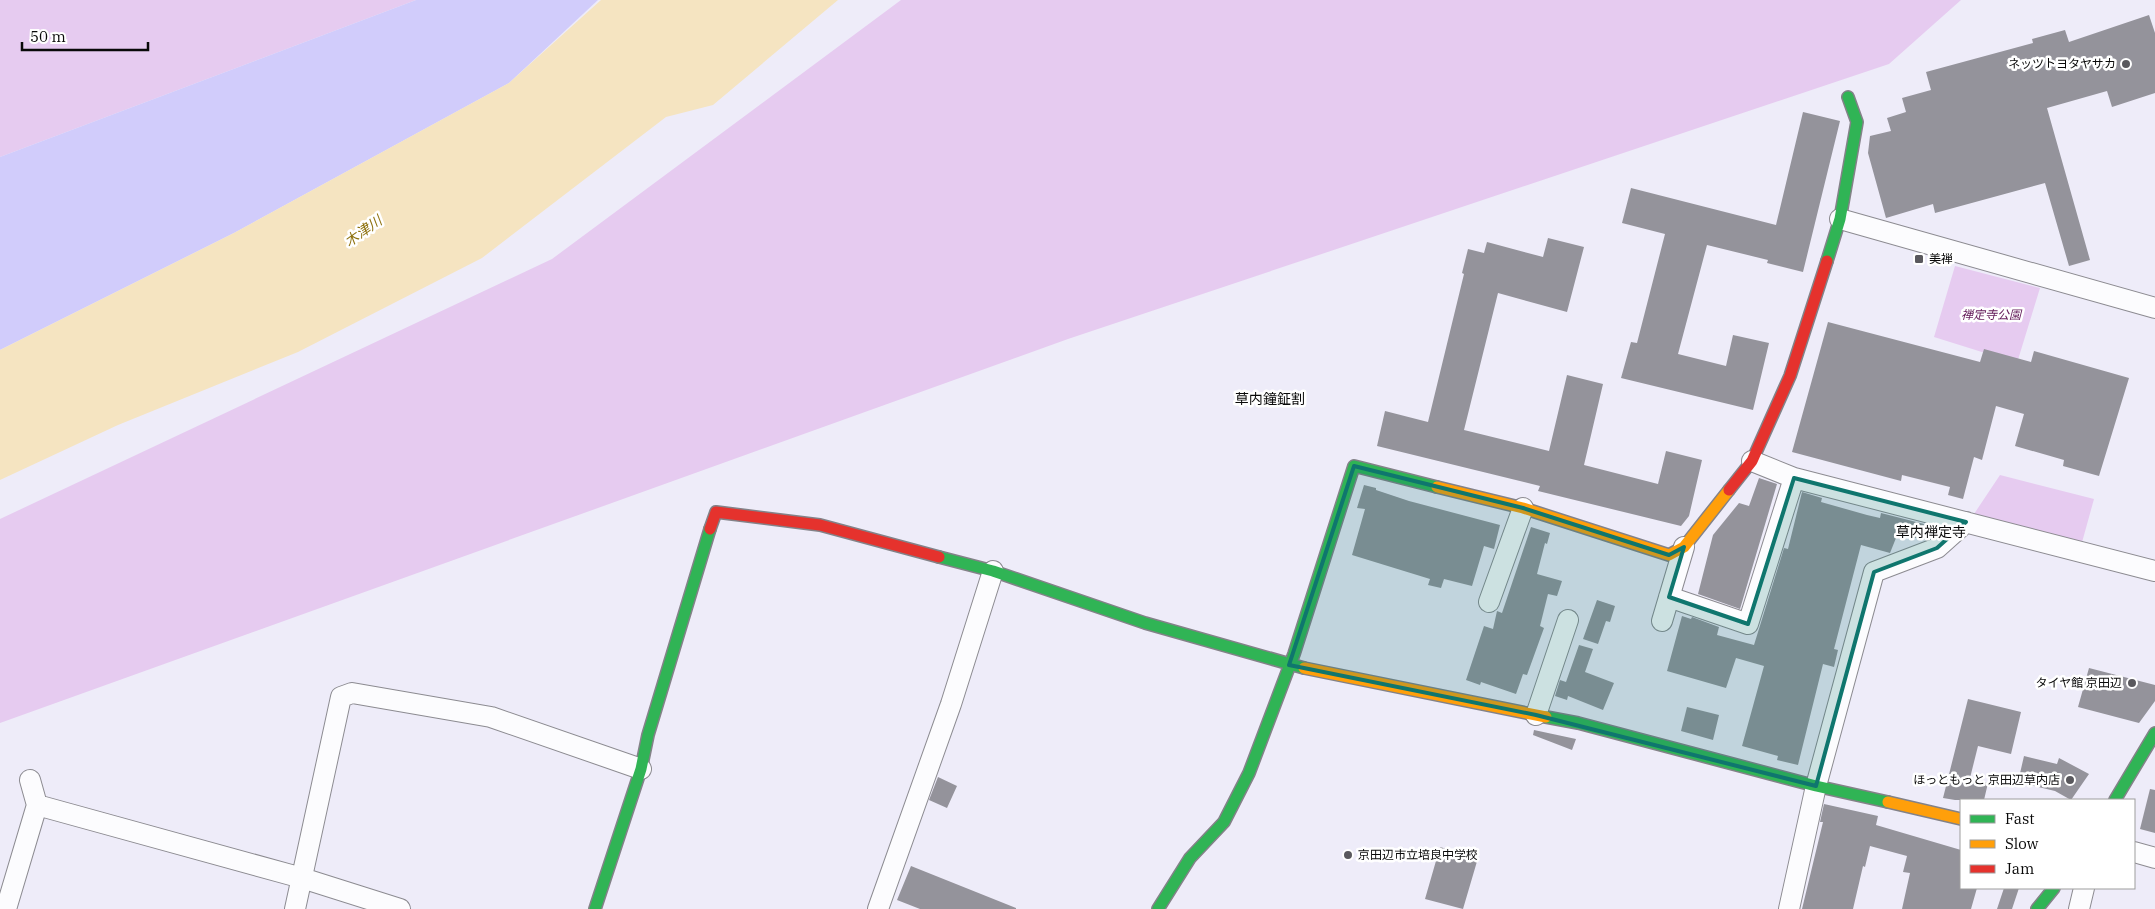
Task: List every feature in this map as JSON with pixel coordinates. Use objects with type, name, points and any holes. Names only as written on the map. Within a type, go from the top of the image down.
[{"type":"street","points":[[1662,621],[1684,547],[1752,461],[1790,376],[1840,219],[1856,122],[1848,97]]},
{"type":"street","points":[[1840,219],[2155,308]]},
{"type":"street","points":[[1752,461],[1794,478],[2155,571]]},
{"type":"street","points":[[1158,909],[1190,858],[1224,822],[1249,773],[1289,665],[1354,466],[1522,508],[1669,555],[1684,547]]},
{"type":"street","points":[[1669,597],[1748,624],[1794,478]]},
{"type":"street","points":[[1489,602],[1522,508]]},
{"type":"street","points":[[595,909],[641,769],[648,735],[704,545],[716,512],[820,525],[993,571],[1145,623],[1289,665],[1578,723],[1816,786],[1960,819]]},
{"type":"street","points":[[1789,909],[1816,786],[1874,572],[1937,548],[1966,522]]},
{"type":"street","points":[[878,909],[951,704],[993,571]]},
{"type":"street","points":[[1536,715],[1568,620]]},
{"type":"street","points":[[295,909],[341,697],[352,693],[491,717],[641,769]]},
{"type":"street","points":[[2116,799],[2155,733]]},
{"type":"street","points":[[6,909],[37,805],[30,780]]},
{"type":"street","points":[[37,805],[302,878],[400,909]]},
{"type":"street","points":[[2135,852],[2155,858]]},
{"type":"street","points":[[2037,909],[2053,889]]},
{"type":"street","points":[[2079,909],[2084,889]]},
{"type":"highlighted area","points":[[1354,466],[1523,508],[1669,555],[1684,547],[1669,597],[1748,624],[1794,478],[1966,522],[1937,548],[1874,572],[1816,786],[1536,715],[1289,665]]},
{"type":"green space","points":[[0,0],[416,0],[0,157]]},
{"type":"green space","points":[[901,0],[1961,0],[1889,64],[1068,339],[0,723],[0,519],[552,259]]},
{"type":"green space","name":"禅定寺公園","points":[[1955,266],[2040,288],[2017,363],[1934,337]]},
{"type":"green space","points":[[2000,475],[2094,499],[2081,546],[1972,517]]},
{"type":"sand","points":[[416,0],[598,0],[509,83],[234,233],[0,350],[0,157]]},
{"type":"water","name":"木津川","points":[[601,0],[838,0],[713,105],[666,117],[482,258],[298,352],[118,425],[0,480],[0,350],[234,233],[509,83]]},
{"type":"building","points":[[2149,15],[2155,33],[2155,93],[2112,107],[2107,91],[2047,108],[2090,260],[2069,266],[2045,183],[1935,213],[1933,204],[1886,218],[1868,153],[1870,136],[1891,131],[1887,118],[1906,112],[1902,98],[1931,90],[1926,72],[2033,43],[2032,39],[2065,30],[2069,42]]},
{"type":"building","points":[[1803,112],[1840,121],[1803,272],[1767,263],[1768,260],[1707,245],[1678,354],[1726,366],[1733,335],[1769,343],[1753,410],[1621,378],[1631,342],[1637,343],[1665,234],[1622,223],[1631,188],[1776,225]]},
{"type":"building","points":[[1548,238],[1584,247],[1567,312],[1498,293],[1464,430],[1549,451],[1567,375],[1603,384],[1584,465],[1658,484],[1666,451],[1702,460],[1689,516],[1681,526],[1538,491],[1540,486],[1377,446],[1385,411],[1428,422],[1464,274],[1462,273],[1468,249],[1484,253],[1487,242],[1543,257]]},
{"type":"building","points":[[1828,322],[1980,362],[1984,349],[2031,362],[2034,351],[2129,378],[2099,476],[2063,466],[2064,460],[2015,446],[2024,414],[1996,406],[1982,460],[1974,457],[1963,499],[1948,495],[1950,487],[1902,475],[1901,481],[1792,452]]},
{"type":"building","points":[[1759,478],[1777,484],[1740,609],[1698,594],[1713,535],[1739,503],[1749,506]]},
{"type":"building","points":[[1364,485],[1409,501],[1500,525],[1494,549],[1484,546],[1472,586],[1444,579],[1441,588],[1428,585],[1430,579],[1352,555],[1365,509],[1357,508]]},
{"type":"building","points":[[1802,492],[1822,498],[1821,502],[1867,515],[1880,518],[1881,513],[1924,524],[1920,539],[1898,533],[1890,553],[1861,545],[1834,649],[1838,650],[1834,667],[1823,664],[1798,765],[1777,760],[1778,756],[1742,746],[1764,666],[1736,658],[1726,688],[1667,671],[1682,616],[1691,619],[1692,617],[1719,627],[1717,635],[1754,645],[1784,548],[1788,549]]},
{"type":"building","points":[[1531,527],[1550,533],[1547,544],[1545,543],[1537,574],[1562,581],[1557,596],[1548,594],[1540,626],[1544,628],[1527,675],[1523,674],[1516,694],[1481,682],[1480,685],[1466,680],[1484,626],[1493,629],[1497,611],[1502,613]]},
{"type":"building","points":[[1597,600],[1615,606],[1610,622],[1606,621],[1598,644],[1583,639]]},
{"type":"building","points":[[1579,645],[1593,649],[1585,672],[1614,683],[1603,710],[1568,696],[1567,700],[1555,696],[1560,680],[1566,682]]},
{"type":"building","points":[[2089,668],[2155,685],[2155,701],[2139,723],[2078,707]]},
{"type":"building","points":[[1968,699],[2021,712],[2011,754],[1978,746],[1970,778],[1988,783],[1984,799],[1955,800],[1943,798]]},
{"type":"building","points":[[1687,707],[1719,715],[1713,740],[1681,731]]},
{"type":"building","points":[[1534,730],[1576,739],[1572,750],[1533,735]]},
{"type":"building","points":[[2024,756],[2057,764],[2059,758],[2089,774],[2072,799],[2055,791],[2018,782]]},
{"type":"building","points":[[938,777],[957,786],[947,808],[929,800]]},
{"type":"building","points":[[2150,789],[2155,790],[2155,833],[2140,829]]},
{"type":"building","points":[[1824,804],[1878,816],[1876,825],[1960,850],[1960,889],[1977,889],[1971,909],[1902,909],[1910,873],[1903,872],[1907,856],[1870,846],[1865,867],[1863,866],[1853,909],[1802,909],[1823,822],[1820,822]]},
{"type":"building","points":[[1440,847],[1478,858],[1463,909],[1425,899]]},
{"type":"building","points":[[911,866],[1016,909],[920,909],[897,900]]},
{"type":"building","points":[[2004,889],[2019,889],[2012,909],[1997,909]]},
{"type":"traffic: fast","points":[[1827,261],[1840,219],[1857,122],[1848,97]]},
{"type":"traffic: fast","points":[[1158,909],[1190,858],[1224,822],[1249,773],[1294,654],[1354,466],[1437,487]]},
{"type":"traffic: fast","points":[[595,909],[641,769],[648,735],[710,529]]},
{"type":"traffic: fast","points":[[939,557],[993,571],[1145,623],[1304,668]]},
{"type":"traffic: fast","points":[[1546,717],[1578,723],[1816,786],[1888,802]]},
{"type":"traffic: fast","points":[[2116,799],[2155,733]]},
{"type":"traffic: fast","points":[[2037,909],[2053,889]]},
{"type":"traffic: slow","points":[[1437,487],[1523,508],[1669,555],[1684,547],[1729,490]]},
{"type":"traffic: slow","points":[[1304,668],[1546,717]]},
{"type":"traffic: slow","points":[[1888,802],[1960,819]]},
{"type":"traffic: jam","points":[[1729,490],[1752,461],[1790,376],[1827,261]]},
{"type":"traffic: jam","points":[[710,529],[716,512],[820,525],[939,557]]},
{"type":"place","name":"ネッツトヨタヤサカ","points":[[2126,64]]},
{"type":"place","name":"美禅","points":[[1919,259]]},
{"type":"place","name":"タイヤ館 京田辺","points":[[2132,683]]},
{"type":"place","name":"ほっともっと 京田辺草内店","points":[[2070,780]]},
{"type":"place","name":"京田辺市立培良中学校","points":[[1348,855]]},
{"type":"district","name":"草内鐘鉦割","points":[[1270,399]]},
{"type":"district","name":"草内禅定寺","points":[[1931,532]]}]
